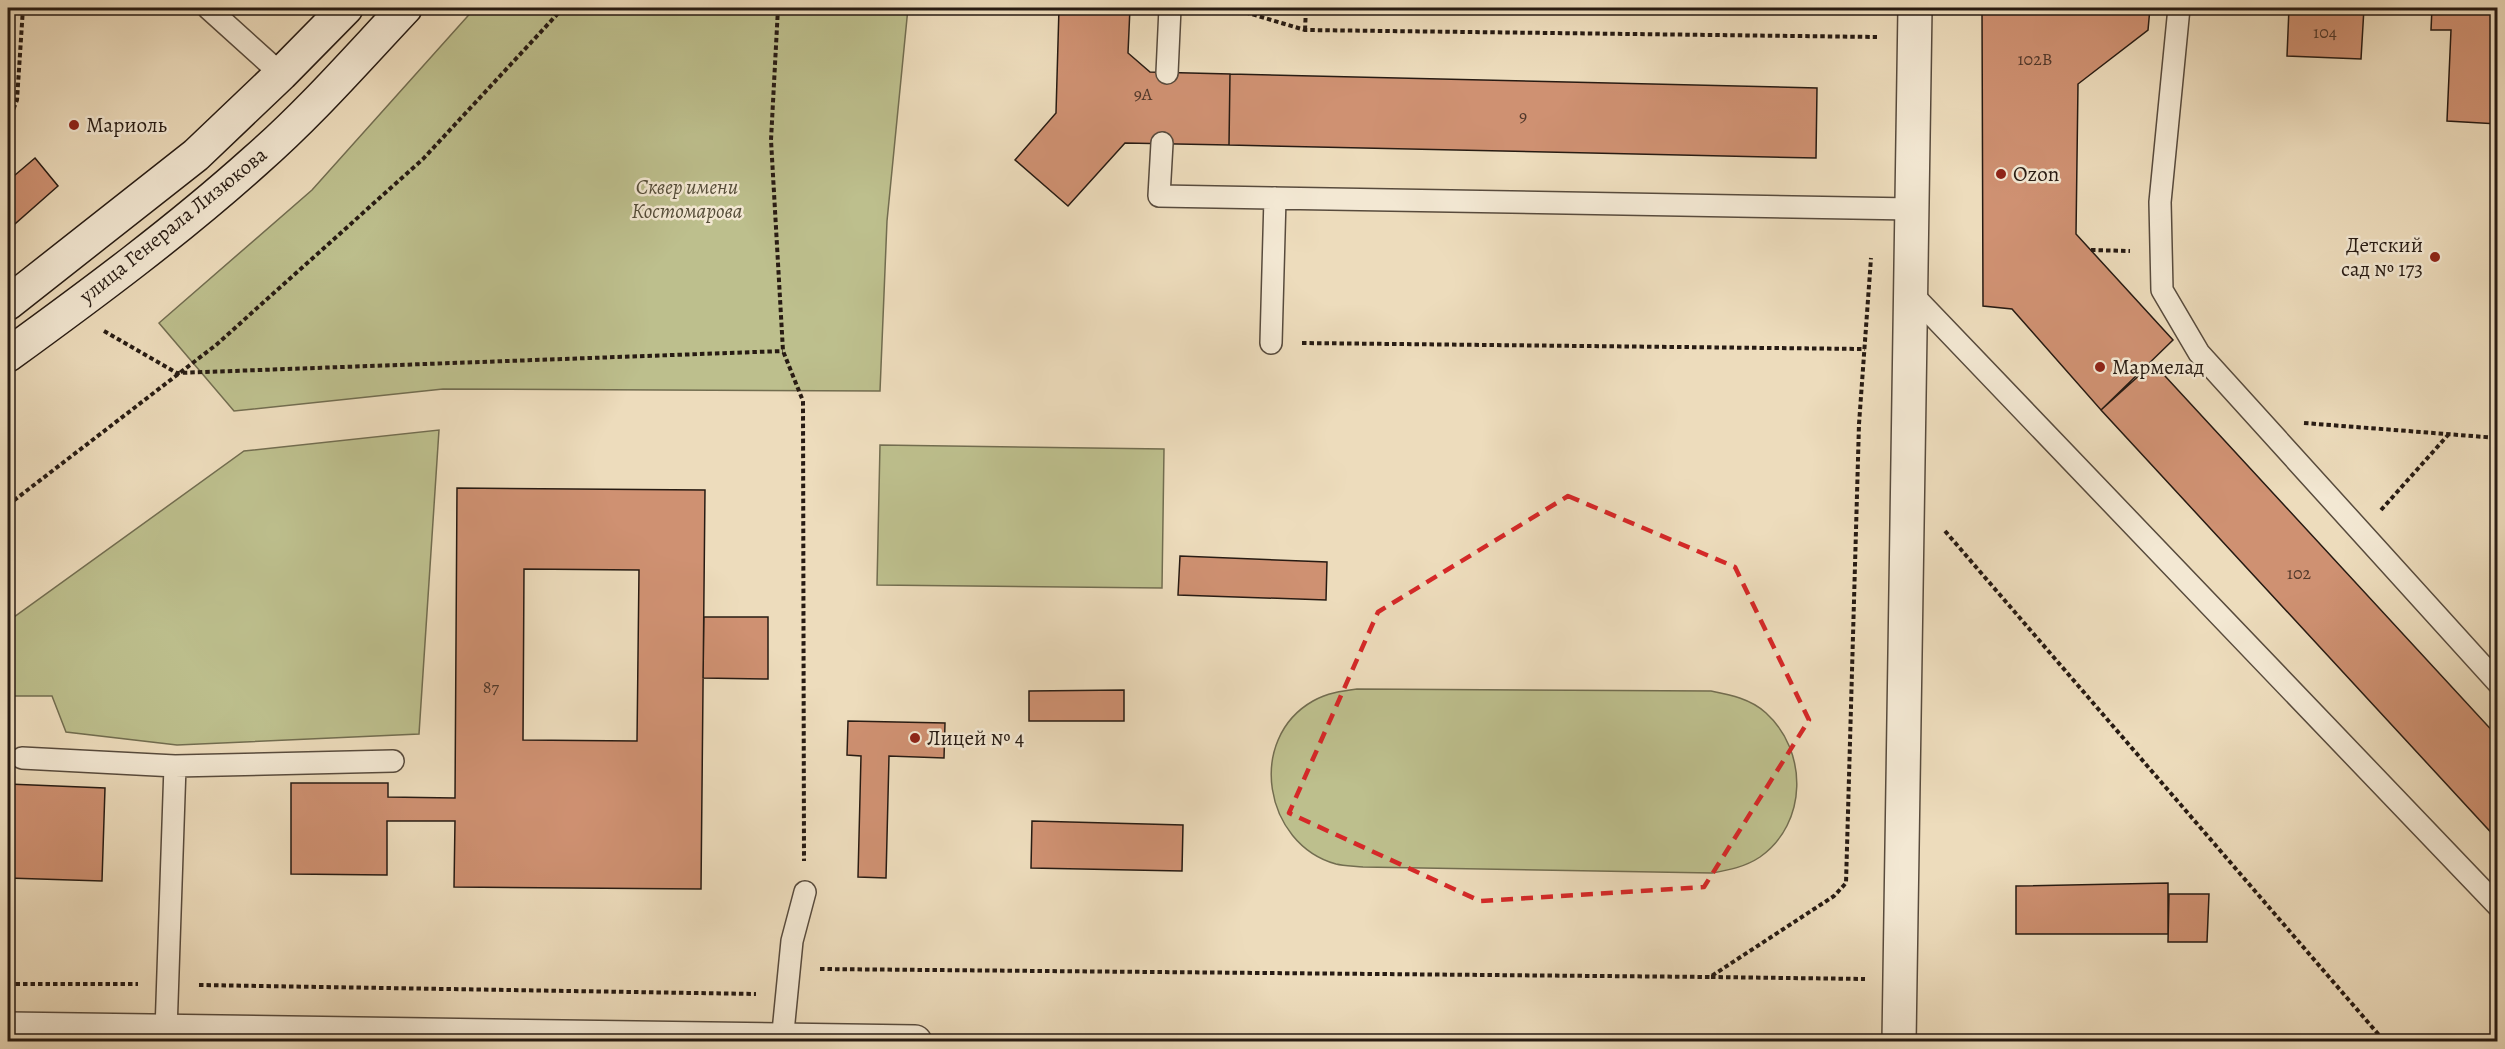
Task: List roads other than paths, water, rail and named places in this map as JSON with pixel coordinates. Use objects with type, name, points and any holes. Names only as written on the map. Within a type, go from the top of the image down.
[{"type":"street","name":"улица Генерала Лизюкова","points":[[8,303],[196,155],[281,75],[346,8]]},
{"type":"street","name":"улица Генерала Лизюкова","points":[[18,348],[204,206],[257,160],[315,104],[405,8]]},
{"type":"street","points":[[1899,1041],[1915,8]]},
{"type":"street","points":[[8,315],[18,348]]},
{"type":"street","points":[[8,1029],[915,1041]]},
{"type":"lane","points":[[208,8],[281,75]]},
{"type":"lane","points":[[1167,73],[1170,8]]},
{"type":"lane","points":[[2179,8],[2160,202],[2162,290],[2199,353],[2498,683]]},
{"type":"lane","points":[[1162,143],[1159,196],[1912,209]]},
{"type":"lane","points":[[1271,343],[1275,198]]},
{"type":"lane","points":[[1911,293],[2498,906]]},
{"type":"lane","points":[[22,758],[176,766],[393,761]]},
{"type":"lane","points":[[166,1031],[176,766]]},
{"type":"lane","points":[[782,1041],[792,941],[805,892]]},
{"type":"place","name":"Мариоль","points":[[74,125]]},
{"type":"place","name":"Ozon","points":[[2001,174]]},
{"type":"place","name":"Детский сад № 173","points":[[2435,257]]},
{"type":"place","name":"Мармелад","points":[[2100,367]]},
{"type":"place","name":"Лицей № 4","points":[[915,738]]},
{"type":"park label","name":"Сквер имени Костомарова","points":[[687,199]]}]
